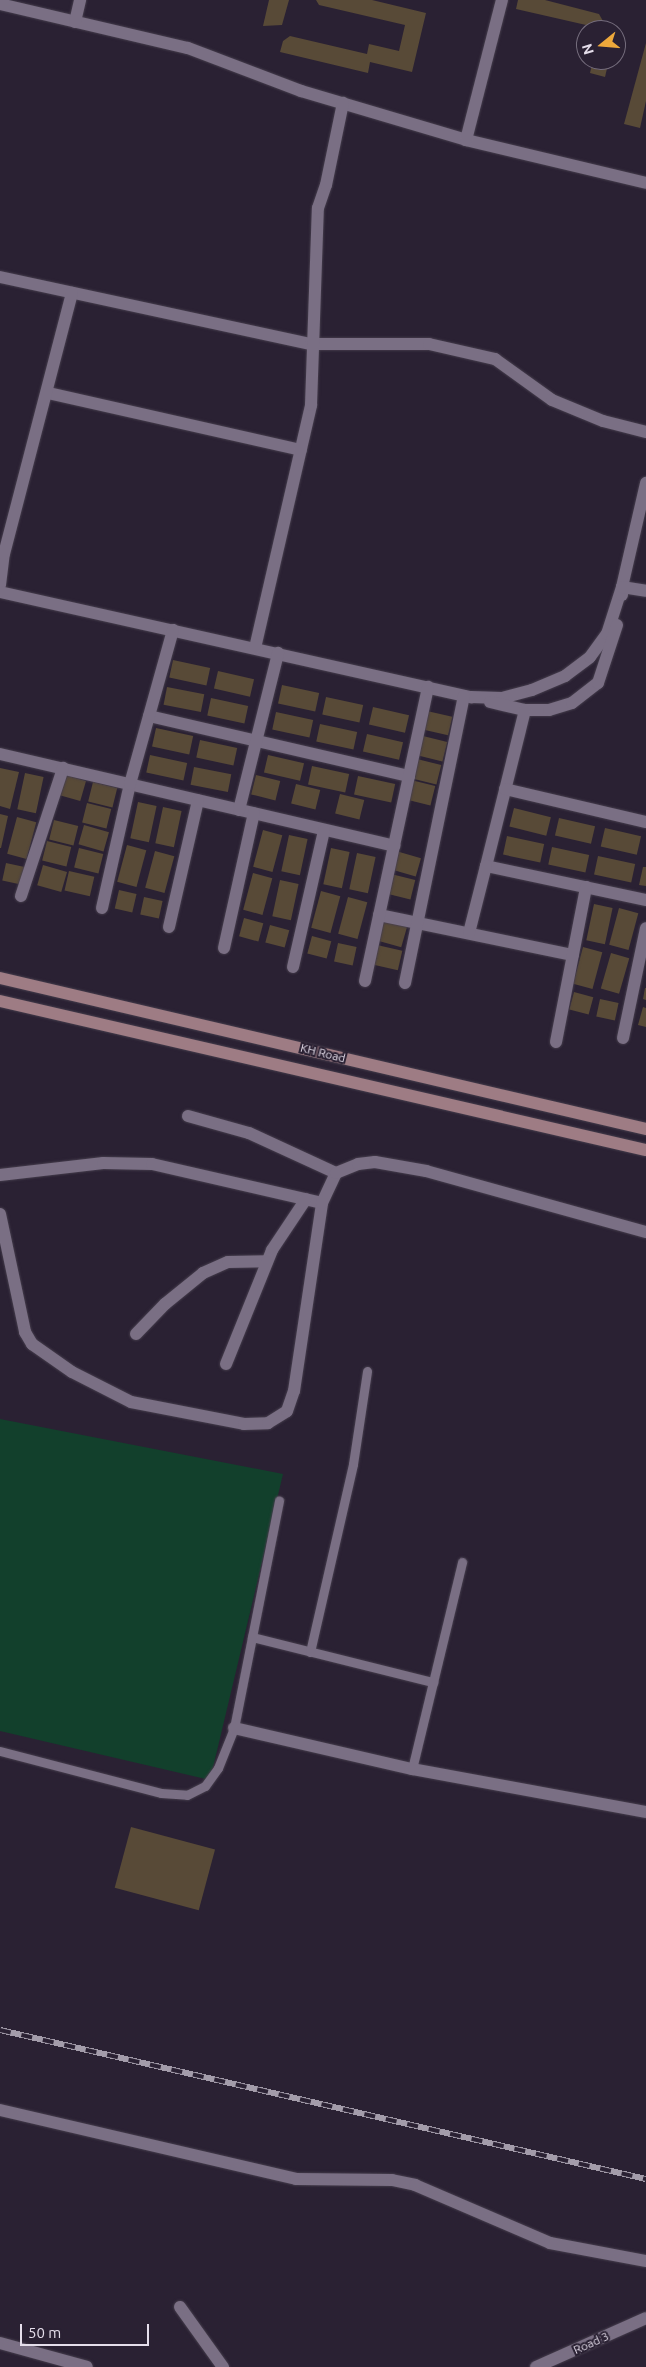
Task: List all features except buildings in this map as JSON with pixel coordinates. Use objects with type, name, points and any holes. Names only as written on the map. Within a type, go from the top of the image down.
[{"type":"main road","name":"KH Road","points":[[0,978],[646,1129]]},
{"type":"main road","name":"KH Road","points":[[0,1001],[646,1150]]},
{"type":"street","points":[[75,22],[80,0]]},
{"type":"street","points":[[466,140],[502,0]]},
{"type":"street","points":[[0,4],[188,48],[301,91],[466,140],[646,183]]},
{"type":"street","points":[[255,648],[311,405],[311,344],[318,208],[326,185],[343,103]]},
{"type":"street","points":[[0,277],[311,344],[429,344],[496,359],[516,376],[560,404],[603,421],[646,432]]},
{"type":"street","points":[[0,585],[4,554],[48,393],[72,293]]},
{"type":"street","points":[[48,393],[301,450]]},
{"type":"street","points":[[467,696],[502,698],[532,690],[565,676],[590,657],[607,634],[622,587],[646,483]]},
{"type":"street","points":[[622,587],[646,591]]},
{"type":"street","points":[[0,592],[525,710],[549,710],[572,703],[598,683],[617,625],[622,587]]},
{"type":"street","points":[[102,908],[130,784],[173,630]]},
{"type":"street","points":[[239,810],[278,653]]},
{"type":"street","points":[[365,981],[428,688]]},
{"type":"street","points":[[406,983],[417,923],[467,696]]},
{"type":"street","points":[[469,933],[525,710]]},
{"type":"street","points":[[149,716],[409,776]]},
{"type":"street","points":[[0,754],[394,846]]},
{"type":"street","points":[[21,896],[63,768]]},
{"type":"street","points":[[505,789],[646,822]]},
{"type":"street","points":[[169,926],[198,800]]},
{"type":"street","points":[[224,948],[254,813]]},
{"type":"street","points":[[293,967],[324,830]]},
{"type":"street","points":[[486,866],[646,900]]},
{"type":"street","points":[[556,1042],[586,887]]},
{"type":"street","points":[[379,915],[573,955]]},
{"type":"street","points":[[623,1038],[646,928]]},
{"type":"street","points":[[188,1116],[249,1133],[336,1173]]},
{"type":"street","points":[[0,1214],[23,1323],[32,1344],[72,1372],[131,1402],[244,1424],[268,1423],[287,1411],[294,1391],[322,1203],[336,1173],[358,1164],[375,1162],[426,1171],[646,1232]]},
{"type":"street","points":[[0,1176],[104,1163],[152,1164],[322,1203]]},
{"type":"street","points":[[226,1364],[268,1261],[306,1199]]},
{"type":"street","points":[[136,1334],[203,1273],[228,1262],[268,1261]]},
{"type":"street","points":[[234,1728],[412,1769],[646,1812]]},
{"type":"street","points":[[0,2110],[296,2179],[392,2180],[415,2185],[550,2243],[646,2261]]},
{"type":"street","points":[[180,2307],[224,2367]]},
{"type":"street","name":"Road 3","points":[[536,2367],[646,2318]]},
{"type":"street","points":[[0,2343],[87,2367]]},
{"type":"lane","points":[[310,1652],[353,1464],[367,1372]]},
{"type":"lane","points":[[0,1751],[161,1793],[187,1795],[204,1786],[218,1768],[234,1728],[279,1500]]},
{"type":"lane","points":[[412,1769],[462,1562]]},
{"type":"lane","points":[[252,1637],[433,1682]]},
{"type":"green space","points":[[0,1419],[283,1474],[210,1780],[0,1731]]},
{"type":"railway","points":[[0,2030],[646,2179]]}]
